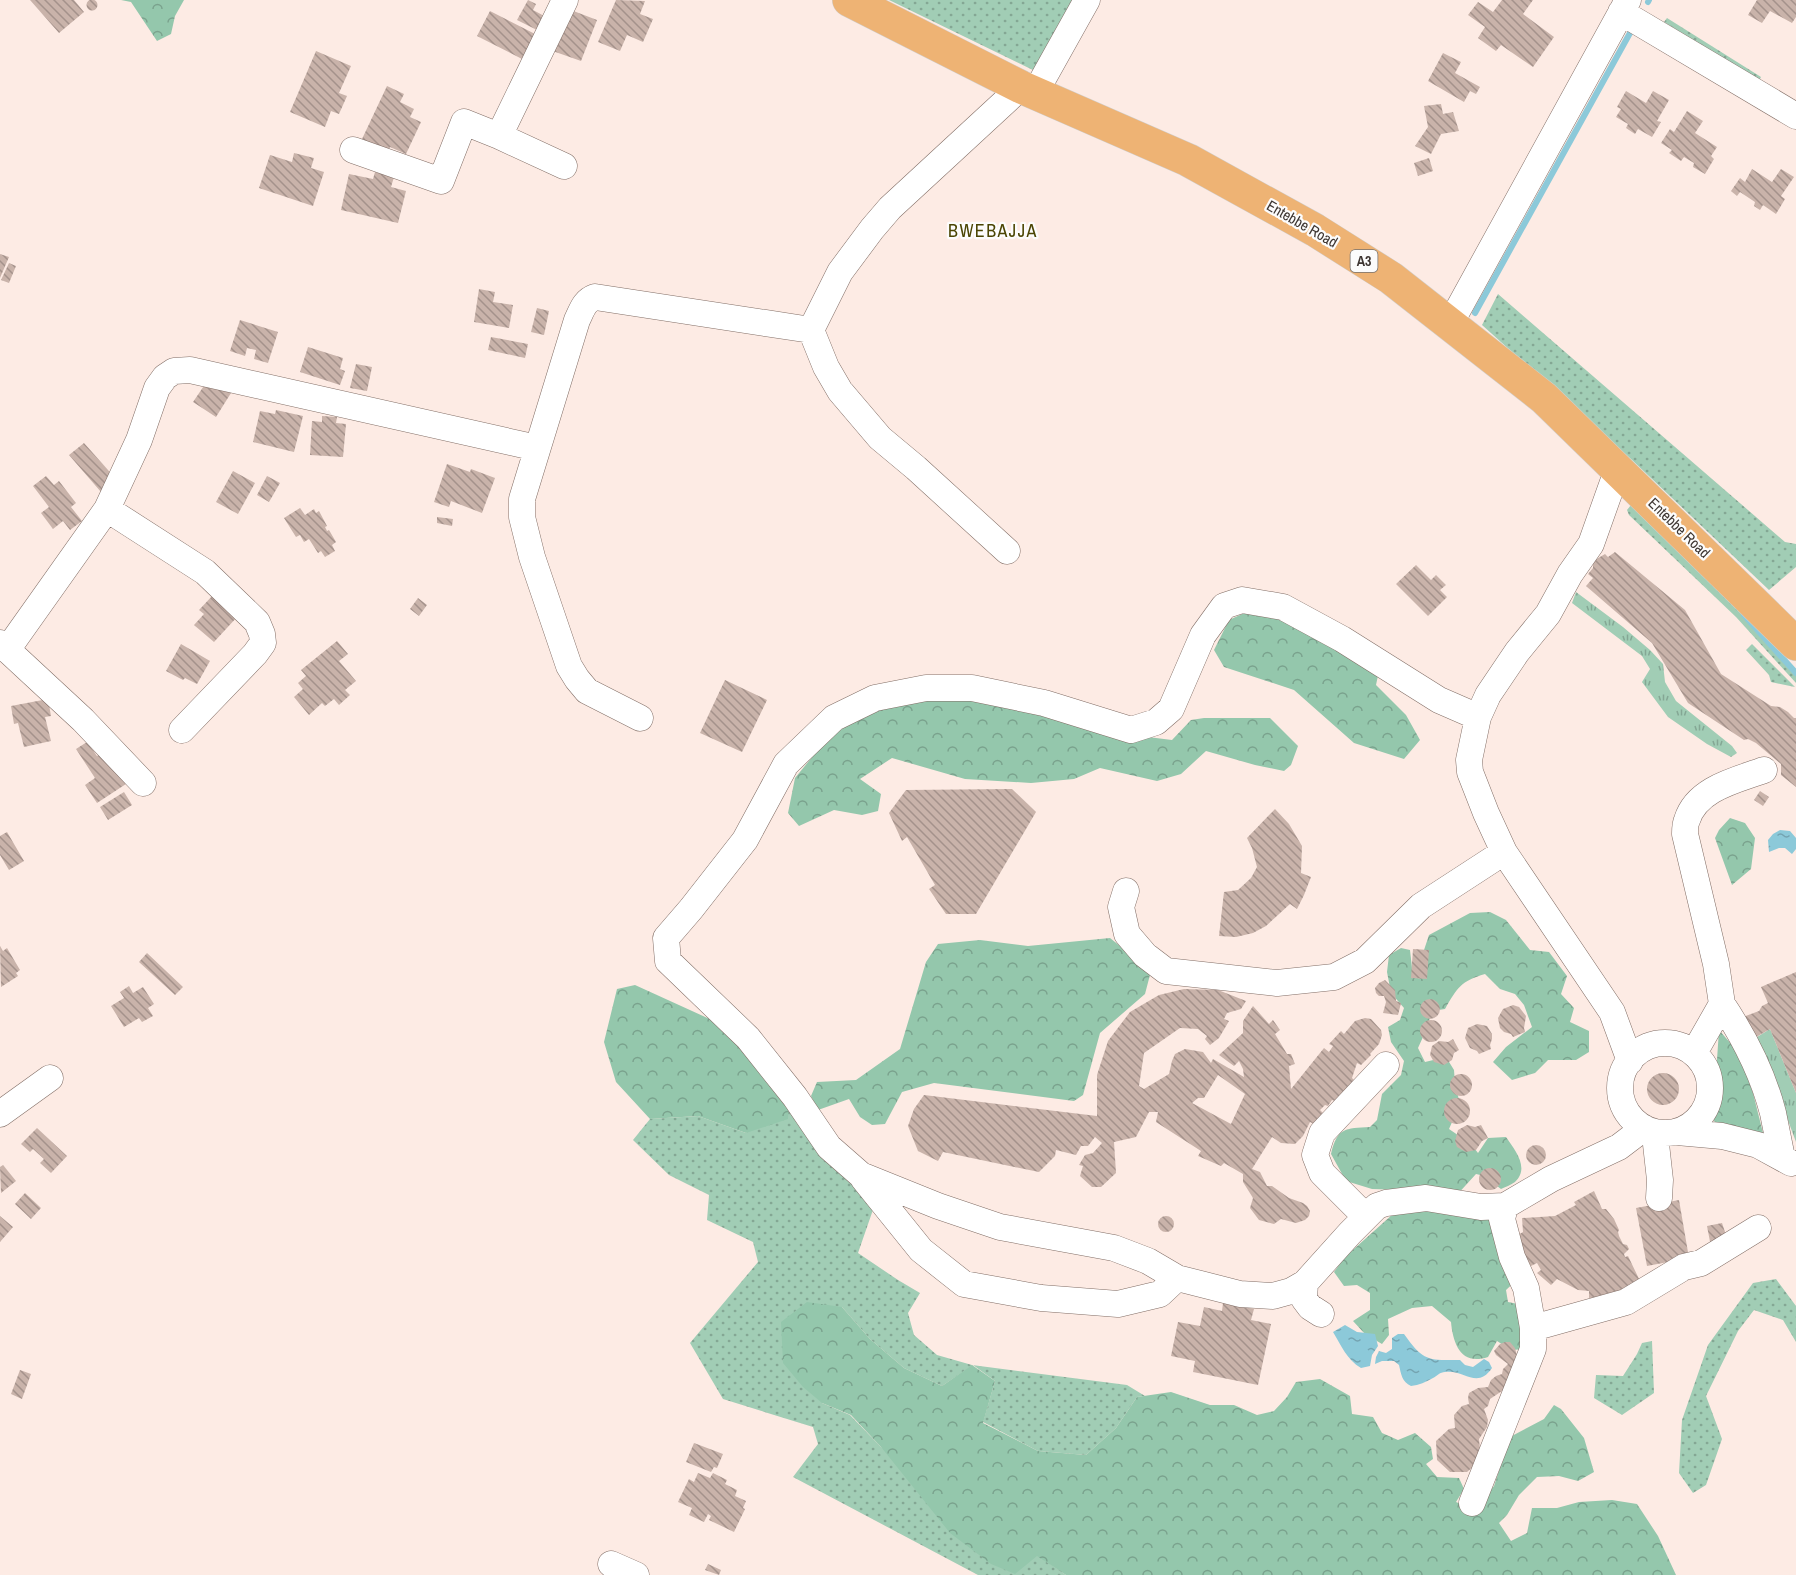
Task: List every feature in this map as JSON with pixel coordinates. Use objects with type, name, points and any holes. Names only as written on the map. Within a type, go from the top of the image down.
[{"type":"main road","name":"Entebbe Road","points":[[849,0],[1028,90],[1188,160],[1315,230],[1391,278],[1544,398],[1796,644]]},
{"type":"street","points":[[499,135],[565,0]]},
{"type":"street","points":[[1007,551],[880,438],[840,392],[811,330],[840,272],[872,229],[891,208],[1028,90],[1087,0]]},
{"type":"street","points":[[1450,324],[1624,6],[1796,116]]},
{"type":"street","points":[[353,150],[441,181],[464,122],[499,135],[564,166]]},
{"type":"street","points":[[640,718],[587,691],[569,666],[532,557],[522,517],[522,499],[577,320],[588,300],[595,297],[811,330]]},
{"type":"street","points":[[142,783],[83,720],[4,647],[107,509],[139,440],[157,387],[165,377],[174,371],[190,370],[537,448]]},
{"type":"street","points":[[1618,468],[1591,544],[1570,574],[1548,614],[1500,675],[1488,695],[1478,717],[1469,760],[1470,772],[1504,852],[1612,1012],[1630,1061]]},
{"type":"street","points":[[107,509],[205,572],[257,622],[262,634],[262,643],[255,654],[182,730]]},
{"type":"street","points":[[1177,1278],[1160,1294],[1118,1304],[1041,1298],[964,1284],[921,1250],[861,1175],[829,1147],[795,1097],[748,1038],[668,961],[666,938],[745,840],[786,764],[834,718],[875,698],[926,688],[972,688],[1044,703],[1131,730],[1156,722],[1171,709],[1203,636],[1224,606],[1242,600],[1283,607],[1342,639],[1439,700],[1478,717]]},
{"type":"street","points":[[1764,770],[1717,788],[1697,802],[1687,819],[1685,834],[1716,964],[1722,1004],[1758,1069],[1789,1162]]},
{"type":"street","points":[[1126,891],[1121,907],[1127,934],[1145,955],[1166,971],[1277,983],[1334,977],[1365,961],[1421,906],[1504,852]]},
{"type":"street","points":[[1694,1053],[1722,1004]]},
{"type":"street","points":[[861,1175],[1000,1227],[1114,1248],[1148,1261],[1177,1278],[1240,1294],[1272,1296],[1291,1291],[1305,1283],[1377,1206],[1426,1198],[1481,1207],[1505,1206],[1551,1179],[1619,1147],[1661,1131],[1692,1125],[1704,1113],[1710,1097],[1710,1081],[1704,1065],[1694,1053],[1685,1048],[1670,1043],[1655,1044],[1641,1050],[1630,1061],[1622,1075],[1620,1090],[1623,1105],[1631,1118],[1661,1131],[1722,1136],[1758,1145],[1789,1162]]},
{"type":"street","points":[[1366,1217],[1322,1173],[1315,1155],[1323,1133],[1386,1065]]},
{"type":"street","points":[[0,1114],[50,1078]]},
{"type":"street","points":[[1659,1197],[1660,1180],[1656,1144],[1661,1131]]},
{"type":"street","points":[[1472,1503],[1533,1349],[1533,1328],[1526,1288],[1512,1257],[1502,1219],[1505,1206]]},
{"type":"street","points":[[1533,1328],[1626,1302],[1684,1267],[1701,1263],[1758,1228]]},
{"type":"street","points":[[1305,1283],[1304,1299],[1321,1314]]},
{"type":"street","points":[[611,1564],[636,1575]]},
{"type":"green space","points":[[121,0],[184,0],[175,16],[171,34],[157,41],[131,2]]},
{"type":"green space","points":[[889,0],[1075,0],[1037,72]]},
{"type":"green space","points":[[1667,18],[1761,77],[1759,81],[1664,22]]},
{"type":"green space","points":[[1498,294],[1785,542],[1796,544],[1796,567],[1769,590],[1632,460],[1482,325]]},
{"type":"green space","points":[[1631,505],[1721,591],[1796,673],[1796,683],[1736,617],[1629,515],[1627,510]]},
{"type":"green space","points":[[1576,592],[1650,650],[1663,664],[1665,682],[1676,701],[1732,746],[1737,753],[1731,757],[1707,744],[1668,717],[1642,682],[1650,669],[1642,656],[1572,603]]},
{"type":"green space","points":[[1251,610],[1279,619],[1380,666],[1376,685],[1406,715],[1420,740],[1404,759],[1354,743],[1294,690],[1224,667],[1214,650],[1229,620]]},
{"type":"green space","points":[[1752,644],[1795,687],[1771,682],[1769,675],[1746,650]]},
{"type":"green space","points":[[943,693],[1132,735],[1172,740],[1191,720],[1270,718],[1298,746],[1291,765],[1284,771],[1206,751],[1181,774],[1157,781],[1100,768],[1074,779],[1031,783],[965,779],[892,758],[860,779],[881,794],[878,811],[862,815],[834,810],[799,826],[788,813],[795,778],[827,739],[873,708]]},
{"type":"green space","points":[[1730,818],[1745,823],[1755,838],[1751,869],[1732,885],[1715,838]]},
{"type":"green space","points":[[1490,912],[1506,920],[1530,950],[1549,952],[1567,976],[1561,994],[1574,1008],[1570,1022],[1589,1031],[1589,1052],[1576,1060],[1548,1060],[1535,1073],[1512,1080],[1493,1062],[1506,1047],[1532,1027],[1524,1005],[1515,994],[1500,989],[1485,974],[1470,979],[1457,991],[1445,1009],[1432,1011],[1418,1048],[1425,1062],[1446,1057],[1454,1070],[1460,1104],[1449,1129],[1471,1144],[1478,1153],[1488,1138],[1506,1137],[1520,1159],[1519,1177],[1515,1182],[1501,1189],[1489,1177],[1476,1174],[1455,1197],[1404,1190],[1372,1189],[1346,1181],[1331,1154],[1333,1145],[1343,1131],[1370,1127],[1377,1120],[1382,1094],[1401,1075],[1404,1061],[1391,1042],[1388,1027],[1400,1020],[1404,1008],[1391,993],[1387,972],[1389,955],[1401,948],[1410,950],[1412,968],[1419,979],[1424,972],[1422,956],[1429,935],[1470,913]]},
{"type":"green space","points":[[1110,938],[1151,971],[1145,994],[1100,1033],[1083,1095],[1074,1101],[934,1083],[902,1092],[885,1124],[872,1125],[860,1117],[849,1099],[818,1110],[811,1096],[817,1082],[856,1080],[900,1049],[926,962],[938,944],[980,940],[1028,946]]},
{"type":"green space","points":[[635,985],[725,1026],[789,1098],[788,1119],[746,1133],[698,1116],[650,1119],[616,1082],[604,1042],[617,989]]},
{"type":"green space","points":[[1770,1029],[1796,1093],[1796,1142],[1757,1037]]},
{"type":"green space","points":[[1719,1030],[1739,1053],[1753,1093],[1764,1137],[1718,1127],[1713,1119]]},
{"type":"green space","points":[[789,1098],[875,1204],[858,1253],[920,1293],[908,1313],[914,1335],[937,1355],[973,1365],[942,1386],[904,1368],[870,1339],[842,1307],[822,1403],[850,1415],[881,1447],[1066,1575],[978,1575],[793,1477],[818,1444],[813,1427],[723,1399],[690,1343],[758,1262],[753,1242],[707,1220],[709,1195],[669,1175],[633,1140],[650,1119],[698,1116],[746,1133]]},
{"type":"green space","points":[[1416,1208],[1488,1212],[1521,1276],[1506,1290],[1508,1302],[1523,1305],[1527,1349],[1511,1350],[1497,1341],[1488,1357],[1479,1359],[1465,1356],[1456,1345],[1451,1322],[1432,1306],[1412,1308],[1388,1319],[1389,1335],[1382,1344],[1365,1334],[1353,1321],[1370,1310],[1370,1293],[1357,1285],[1344,1286],[1334,1272],[1345,1257],[1393,1214]]},
{"type":"green space","points":[[1776,1279],[1796,1306],[1796,1342],[1783,1320],[1754,1310],[1738,1331],[1706,1396],[1722,1439],[1706,1485],[1693,1493],[1679,1473],[1682,1420],[1708,1345],[1753,1283]]},
{"type":"green space","points":[[807,1302],[842,1307],[870,1339],[904,1368],[942,1386],[972,1365],[995,1381],[983,1423],[1038,1451],[1086,1455],[1116,1428],[1137,1397],[1171,1392],[1210,1405],[1234,1405],[1257,1415],[1274,1411],[1287,1397],[1296,1382],[1320,1379],[1350,1396],[1352,1414],[1373,1417],[1382,1433],[1398,1440],[1415,1433],[1431,1447],[1433,1459],[1426,1464],[1437,1477],[1459,1478],[1464,1489],[1456,1502],[1475,1510],[1494,1486],[1510,1437],[1544,1419],[1554,1405],[1561,1409],[1584,1438],[1594,1472],[1578,1481],[1559,1476],[1537,1477],[1519,1495],[1507,1515],[1499,1523],[1511,1541],[1527,1533],[1532,1508],[1557,1508],[1579,1502],[1612,1500],[1637,1504],[1658,1536],[1676,1575],[1066,1575],[1037,1556],[1015,1574],[991,1564],[950,1533],[881,1447],[851,1415],[822,1403],[803,1387],[783,1363],[781,1322]]},
{"type":"green space","points":[[1652,1341],[1654,1393],[1622,1415],[1594,1398],[1596,1375],[1623,1376],[1642,1343]]},
{"type":"green space","points":[[973,1365],[1127,1385],[1145,1396],[1137,1397],[1116,1428],[1086,1455],[1038,1451],[983,1422],[995,1381]]},
{"type":"water","points":[[1780,830],[1790,831],[1796,838],[1796,849],[1792,854],[1785,848],[1769,852],[1768,840]]},
{"type":"water","points":[[1345,1325],[1357,1332],[1375,1334],[1378,1346],[1372,1355],[1370,1366],[1361,1368],[1348,1357],[1333,1332]]},
{"type":"water","points":[[1398,1334],[1404,1334],[1422,1355],[1428,1358],[1460,1360],[1465,1365],[1473,1367],[1484,1359],[1492,1368],[1486,1374],[1476,1378],[1443,1372],[1425,1382],[1411,1386],[1404,1380],[1399,1365],[1394,1361],[1382,1361],[1375,1364],[1379,1351],[1386,1353],[1392,1349],[1392,1338]]},
{"type":"building","points":[[30,0],[74,0],[84,12],[59,33]]},
{"type":"building","points":[[92,0],[96,1],[96,9],[92,10],[88,9],[87,5],[88,1]]},
{"type":"building","points":[[528,0],[536,4],[533,10],[548,18],[541,32],[517,20]]},
{"type":"building","points":[[616,0],[645,1],[640,14],[653,19],[643,42],[627,35],[620,51],[598,42]]},
{"type":"building","points":[[1502,0],[1533,0],[1523,14],[1554,37],[1533,67],[1501,45],[1496,51],[1478,38],[1485,27],[1468,15],[1478,2],[1493,12]]},
{"type":"building","points":[[1757,0],[1796,0],[1796,17],[1792,23],[1770,11],[1762,23],[1748,15]]},
{"type":"building","points":[[563,7],[597,20],[581,61],[547,49]]},
{"type":"building","points":[[490,11],[535,34],[522,59],[477,36]]},
{"type":"building","points":[[316,51],[351,66],[339,93],[347,96],[339,114],[331,111],[325,127],[290,112]]},
{"type":"building","points":[[1443,53],[1461,62],[1455,73],[1480,87],[1476,94],[1470,91],[1464,102],[1428,81]]},
{"type":"building","points":[[387,86],[404,94],[400,102],[414,109],[410,117],[421,122],[406,154],[390,147],[388,151],[362,139]]},
{"type":"building","points":[[1626,91],[1646,103],[1653,91],[1669,100],[1657,121],[1661,122],[1652,137],[1638,129],[1635,134],[1626,128],[1628,124],[1616,117],[1621,109],[1617,107]]},
{"type":"building","points":[[1441,104],[1443,114],[1453,112],[1459,131],[1441,134],[1431,154],[1415,146],[1428,127],[1424,106]]},
{"type":"building","points":[[1687,111],[1703,121],[1695,133],[1717,147],[1711,156],[1714,159],[1705,174],[1693,167],[1694,163],[1684,157],[1681,161],[1669,153],[1672,150],[1661,143],[1670,129],[1674,132]]},
{"type":"building","points":[[294,153],[314,158],[311,168],[324,172],[313,206],[259,188],[270,155],[292,162]]},
{"type":"building","points":[[1429,158],[1433,171],[1418,176],[1414,163]]},
{"type":"building","points":[[1752,169],[1772,182],[1781,169],[1794,177],[1781,196],[1785,199],[1776,214],[1763,205],[1760,210],[1754,206],[1755,202],[1740,192],[1737,196],[1731,191],[1740,178],[1745,182]]},
{"type":"building","points":[[375,172],[394,177],[391,187],[406,191],[398,223],[341,210],[349,174],[373,179]]},
{"type":"building","points":[[0,254],[9,257],[0,278]]},
{"type":"building","points":[[9,263],[16,266],[9,283],[1,280]]},
{"type":"building","points":[[479,289],[495,292],[493,302],[513,305],[509,328],[474,322]]},
{"type":"building","points":[[537,308],[549,311],[544,335],[531,332]]},
{"type":"building","points":[[240,320],[278,332],[268,363],[254,359],[256,350],[247,348],[245,356],[230,351]]},
{"type":"building","points":[[491,337],[528,344],[525,358],[488,350]]},
{"type":"building","points":[[308,347],[343,358],[340,369],[345,371],[340,385],[300,372]]},
{"type":"building","points":[[356,364],[372,367],[367,391],[350,388]]},
{"type":"building","points":[[214,371],[236,385],[216,417],[193,402]]},
{"type":"building","points":[[276,410],[303,416],[294,452],[253,442],[260,411],[275,414]]},
{"type":"building","points":[[322,416],[337,417],[336,423],[346,424],[343,457],[310,455],[312,421],[322,422]]},
{"type":"building","points":[[84,443],[116,479],[101,492],[69,455]]},
{"type":"building","points":[[447,464],[470,472],[471,469],[495,478],[482,513],[451,501],[449,507],[434,502]]},
{"type":"building","points":[[233,471],[255,483],[238,514],[216,502]]},
{"type":"building","points":[[46,476],[54,485],[59,481],[76,503],[71,507],[82,521],[70,530],[63,521],[53,529],[41,513],[49,507],[33,486]]},
{"type":"building","points":[[267,476],[280,483],[269,502],[257,495]]},
{"type":"building","points":[[300,508],[305,515],[314,509],[316,513],[319,511],[327,526],[325,527],[327,531],[329,530],[336,542],[332,545],[335,551],[325,557],[321,551],[318,553],[309,539],[304,542],[300,535],[296,537],[284,518]]},
{"type":"building","points":[[437,517],[453,519],[452,526],[437,523]]},
{"type":"building","points":[[1615,552],[1685,610],[1721,674],[1771,706],[1780,707],[1796,718],[1796,787],[1781,775],[1781,764],[1756,743],[1748,739],[1744,740],[1688,703],[1652,643],[1586,586],[1593,578],[1588,574],[1593,568],[1593,561],[1605,554],[1608,557]]},
{"type":"building","points":[[1416,565],[1431,580],[1436,575],[1446,585],[1440,590],[1447,597],[1428,616],[1396,584]]},
{"type":"building","points":[[214,594],[238,616],[214,642],[194,625],[204,614],[199,610]]},
{"type":"building","points":[[418,598],[427,605],[419,616],[410,609]]},
{"type":"building","points":[[337,641],[348,654],[339,661],[356,681],[345,690],[350,695],[339,705],[334,699],[325,706],[322,703],[309,715],[294,697],[303,689],[298,683],[306,676],[301,670]]},
{"type":"building","points":[[181,644],[210,661],[197,684],[166,671]]},
{"type":"building","points":[[725,680],[767,700],[742,752],[700,733]]},
{"type":"building","points":[[48,699],[51,716],[45,717],[51,741],[24,747],[18,723],[14,724],[11,706]]},
{"type":"building","points":[[87,742],[97,756],[105,751],[126,784],[97,803],[85,785],[95,778],[76,749]]},
{"type":"building","points":[[1012,789],[1036,812],[976,914],[946,914],[929,889],[935,885],[907,837],[902,841],[889,813],[906,790]]},
{"type":"building","points":[[1760,791],[1769,797],[1763,806],[1754,800]]},
{"type":"building","points":[[124,792],[132,805],[108,820],[100,807]]},
{"type":"building","points":[[1275,809],[1289,824],[1302,846],[1301,873],[1311,877],[1304,895],[1297,909],[1290,904],[1266,926],[1253,933],[1236,937],[1219,936],[1224,892],[1238,890],[1251,878],[1257,867],[1247,838]]},
{"type":"building","points":[[7,832],[24,861],[9,870],[0,855],[0,836]]},
{"type":"building","points":[[0,946],[3,951],[7,948],[20,970],[16,973],[18,976],[1,987]]},
{"type":"building","points":[[1413,949],[1429,950],[1427,979],[1411,978]]},
{"type":"building","points":[[147,953],[183,987],[175,995],[139,962]]},
{"type":"building","points":[[1796,972],[1796,1093],[1770,1029],[1746,1043],[1735,1020],[1759,1011],[1768,1003],[1761,987]]},
{"type":"building","points":[[1385,980],[1395,990],[1396,1001],[1401,1003],[1398,1015],[1383,1013],[1386,1002],[1384,996],[1376,993],[1375,988]]},
{"type":"building","points":[[129,986],[133,993],[143,987],[154,1004],[148,1008],[153,1016],[142,1022],[139,1018],[124,1027],[111,1006],[124,998],[120,992]]},
{"type":"building","points":[[1184,989],[1218,990],[1246,1001],[1241,1009],[1227,1013],[1224,1019],[1229,1021],[1219,1038],[1210,1045],[1205,1039],[1207,1036],[1198,1029],[1180,1028],[1144,1053],[1139,1086],[1144,1089],[1169,1074],[1175,1054],[1185,1049],[1203,1052],[1211,1063],[1213,1059],[1244,1077],[1239,1061],[1234,1066],[1219,1055],[1243,1033],[1243,1021],[1253,1006],[1269,1024],[1273,1020],[1280,1030],[1275,1034],[1287,1054],[1291,1054],[1295,1064],[1289,1066],[1291,1089],[1324,1048],[1329,1052],[1333,1046],[1329,1044],[1341,1031],[1344,1034],[1355,1021],[1371,1019],[1381,1030],[1379,1044],[1361,1065],[1357,1063],[1352,1078],[1355,1081],[1337,1102],[1332,1100],[1328,1106],[1325,1105],[1320,1110],[1323,1113],[1314,1124],[1310,1122],[1303,1136],[1295,1144],[1281,1143],[1272,1137],[1252,1169],[1260,1172],[1267,1186],[1272,1186],[1289,1198],[1307,1206],[1310,1211],[1305,1220],[1296,1223],[1281,1219],[1274,1224],[1259,1220],[1250,1208],[1253,1198],[1243,1182],[1243,1174],[1224,1163],[1221,1166],[1198,1156],[1201,1151],[1156,1122],[1158,1112],[1149,1112],[1136,1137],[1114,1142],[1116,1173],[1101,1187],[1092,1187],[1080,1176],[1083,1166],[1079,1165],[1085,1155],[1093,1153],[1102,1143],[1095,1137],[1088,1146],[1081,1146],[1076,1155],[1056,1150],[1055,1156],[1039,1172],[943,1152],[938,1161],[918,1151],[908,1126],[914,1109],[924,1095],[1097,1116],[1097,1075],[1108,1041],[1130,1012],[1159,995]],"holes":[[[1218,1075],[1245,1094],[1231,1124],[1192,1103],[1198,1098],[1204,1098]]]},
{"type":"building","points":[[1430,999],[1437,1002],[1440,1009],[1437,1016],[1430,1019],[1423,1016],[1420,1009],[1423,1002]]},
{"type":"building","points":[[1513,1005],[1519,1007],[1526,1016],[1525,1032],[1513,1037],[1500,1028],[1498,1018],[1503,1009]]},
{"type":"building","points":[[1431,1020],[1439,1023],[1442,1031],[1439,1039],[1431,1042],[1423,1039],[1420,1031],[1423,1023]]},
{"type":"building","points":[[1477,1024],[1487,1026],[1492,1034],[1491,1049],[1479,1054],[1470,1048],[1465,1038],[1468,1028]]},
{"type":"building","points":[[1453,1039],[1459,1050],[1454,1053],[1452,1060],[1444,1065],[1434,1062],[1430,1055],[1432,1046],[1439,1041],[1448,1042]]},
{"type":"building","points":[[1663,1073],[1674,1078],[1679,1089],[1674,1100],[1663,1105],[1652,1100],[1647,1089],[1652,1078]]},
{"type":"building","points":[[1461,1074],[1469,1077],[1472,1085],[1469,1093],[1461,1096],[1453,1093],[1450,1085],[1453,1077]]},
{"type":"building","points":[[1457,1098],[1467,1101],[1470,1111],[1467,1121],[1457,1124],[1447,1121],[1444,1111],[1447,1101]]},
{"type":"building","points":[[1467,1125],[1475,1127],[1481,1125],[1488,1138],[1482,1141],[1476,1150],[1466,1152],[1457,1147],[1455,1141],[1458,1130]]},
{"type":"building","points":[[37,1128],[67,1156],[51,1173],[40,1163],[44,1159],[33,1149],[30,1152],[21,1144]]},
{"type":"building","points":[[1536,1145],[1543,1148],[1546,1155],[1543,1162],[1536,1165],[1529,1162],[1526,1155],[1529,1148]]},
{"type":"building","points":[[3,1165],[16,1181],[1,1193],[0,1167]]},
{"type":"building","points":[[1490,1168],[1498,1171],[1501,1179],[1498,1187],[1490,1190],[1482,1187],[1479,1179],[1482,1171]]},
{"type":"building","points":[[1594,1191],[1602,1209],[1606,1209],[1614,1219],[1623,1244],[1629,1249],[1624,1254],[1625,1257],[1628,1256],[1640,1281],[1621,1292],[1589,1298],[1589,1291],[1578,1290],[1557,1279],[1551,1285],[1537,1273],[1541,1270],[1537,1263],[1531,1266],[1521,1251],[1518,1235],[1523,1232],[1522,1218],[1555,1216],[1576,1205],[1574,1202]]},
{"type":"building","points":[[25,1193],[41,1208],[31,1219],[15,1204]]},
{"type":"building","points":[[1679,1200],[1689,1258],[1647,1266],[1636,1208]]},
{"type":"building","points":[[0,1216],[13,1227],[0,1242]]},
{"type":"building","points":[[1163,1216],[1169,1216],[1174,1224],[1172,1230],[1163,1232],[1158,1227],[1158,1221]]},
{"type":"building","points":[[1722,1223],[1729,1244],[1712,1252],[1707,1226]]},
{"type":"building","points":[[1223,1303],[1254,1309],[1251,1320],[1271,1324],[1258,1385],[1193,1372],[1195,1361],[1171,1356],[1178,1322],[1200,1326],[1204,1307],[1222,1311]]},
{"type":"building","points":[[1505,1342],[1510,1342],[1515,1348],[1518,1360],[1507,1390],[1490,1399],[1488,1406],[1484,1409],[1488,1420],[1487,1427],[1479,1439],[1481,1460],[1467,1472],[1450,1472],[1437,1460],[1436,1441],[1449,1429],[1455,1428],[1454,1415],[1462,1406],[1469,1404],[1469,1393],[1478,1388],[1488,1387],[1491,1380],[1502,1374],[1508,1364],[1494,1351]]},
{"type":"building","points":[[20,1370],[31,1374],[22,1399],[11,1394]]},
{"type":"building","points":[[694,1443],[723,1454],[717,1468],[714,1467],[711,1472],[686,1462]]},
{"type":"building","points":[[698,1473],[710,1478],[713,1473],[727,1480],[725,1484],[737,1490],[735,1496],[746,1501],[743,1508],[745,1509],[734,1532],[709,1520],[711,1516],[708,1514],[704,1522],[689,1515],[692,1508],[678,1502],[689,1479],[694,1482]]},
{"type":"building","points":[[708,1564],[721,1570],[719,1575],[705,1570]]},
{"type":"waterway","points":[[1475,313],[1630,33]]},
{"type":"waterway","points":[[1744,615],[1796,673]]},
{"type":"district","name":"BWEBAJJA","points":[[993,231]]}]
